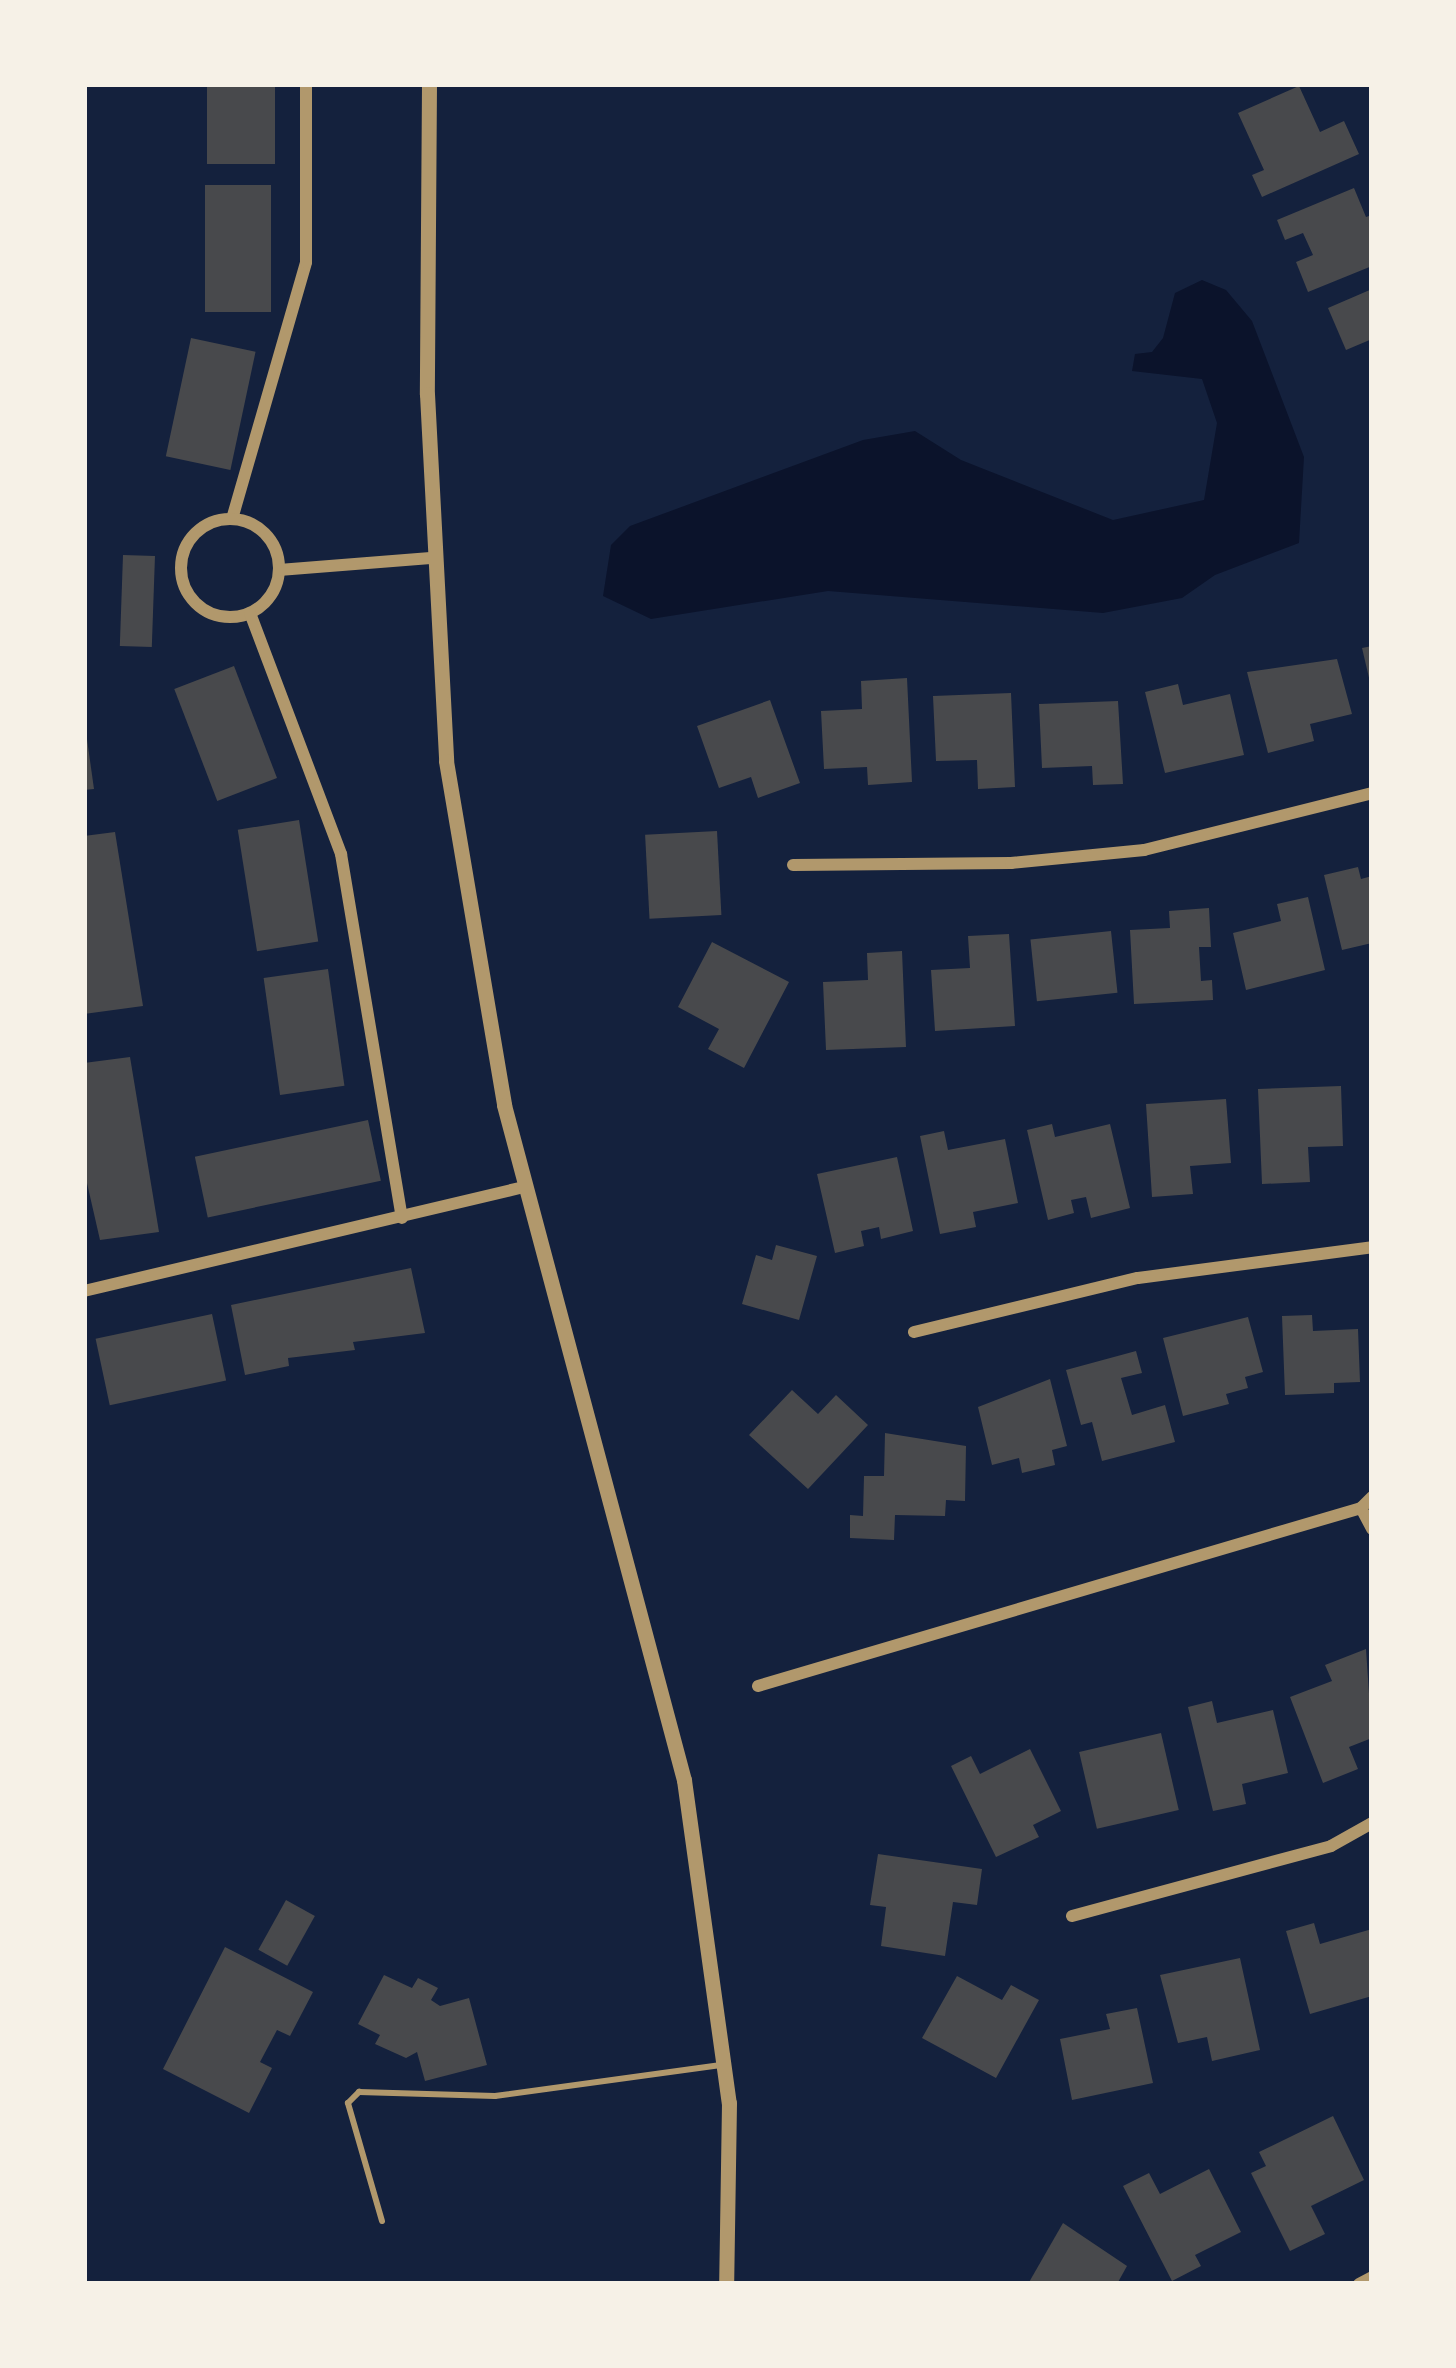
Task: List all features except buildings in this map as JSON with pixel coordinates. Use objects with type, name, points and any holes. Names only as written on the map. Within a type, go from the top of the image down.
[{"type":"street","points":[[232,519],[269,538],[280,570],[267,601],[250,613],[211,613],[182,577],[192,538],[232,519],[306,262],[306,84]]},
{"type":"street","points":[[429,84],[431,559],[446,761],[524,1187],[684,1780],[724,2065],[726,2284]]},
{"type":"street","points":[[280,570],[431,559]]},
{"type":"street","points":[[250,613],[341,854],[402,1218]]},
{"type":"street","points":[[793,865],[1011,863],[1144,850],[1372,793]]},
{"type":"street","points":[[84,1291],[524,1187]]},
{"type":"street","points":[[914,1332],[1138,1278],[1372,1247]]},
{"type":"street","points":[[758,1687],[1367,1503],[1372,1528]]},
{"type":"street","points":[[1072,1916],[1331,1846],[1372,1823]]},
{"type":"street","points":[[1359,2284],[1372,2277]]},
{"type":"lane","points":[[382,2221],[347,2103],[359,2092],[495,2096],[724,2065]]},
{"type":"water","points":[[1202,280],[1226,290],[1252,321],[1304,457],[1299,543],[1215,575],[1182,598],[1103,613],[828,591],[651,619],[603,596],[611,545],[630,526],[863,440],[915,431],[961,460],[1113,520],[1204,500],[1217,423],[1202,379],[1132,371],[1135,354],[1152,352],[1163,338],[1175,293]]}]
